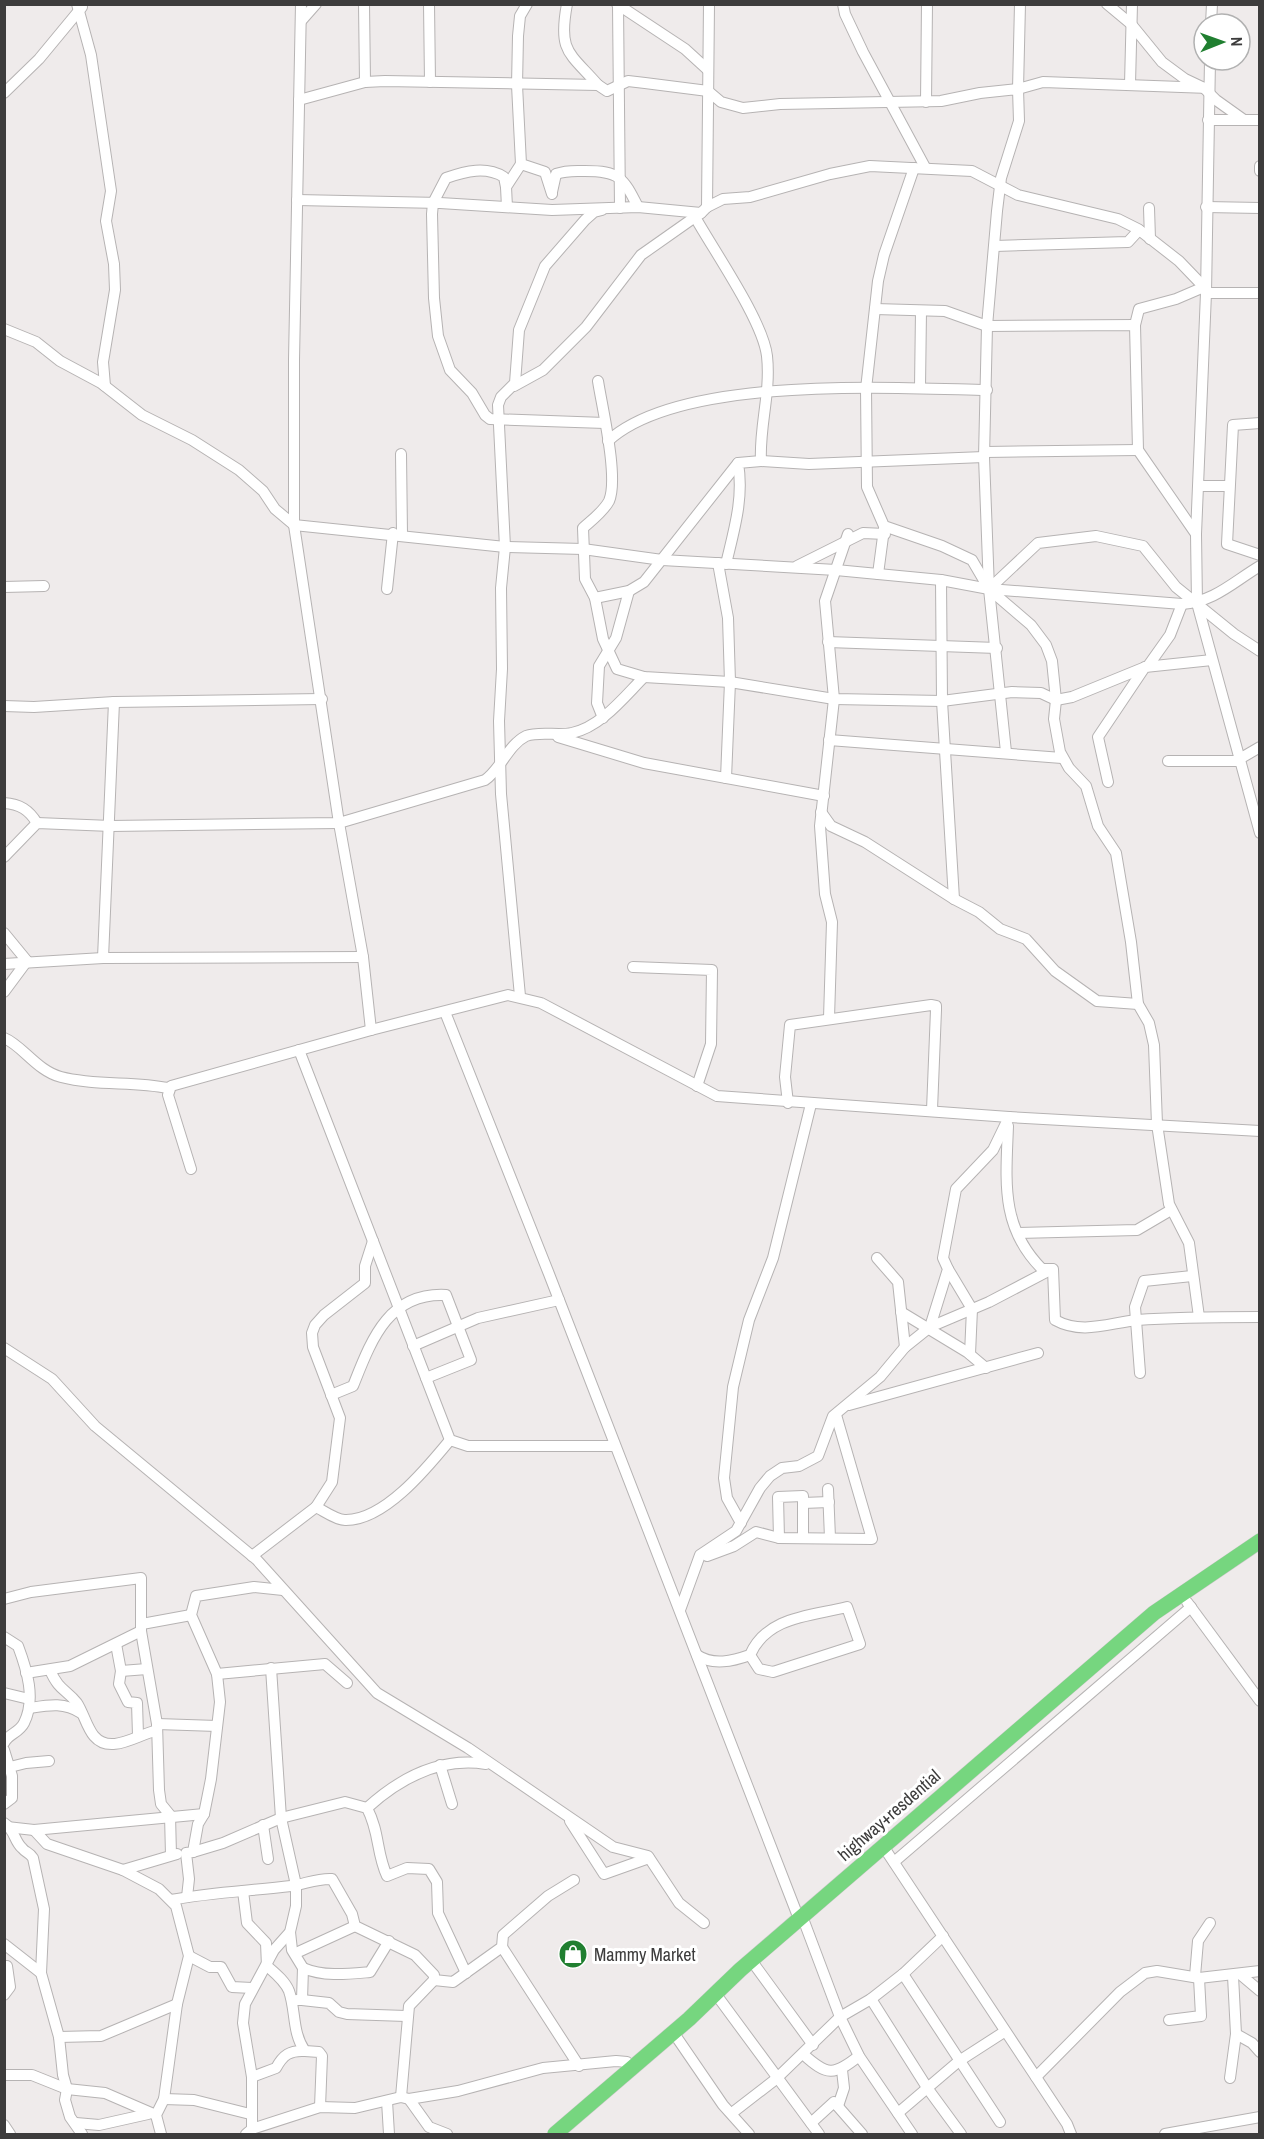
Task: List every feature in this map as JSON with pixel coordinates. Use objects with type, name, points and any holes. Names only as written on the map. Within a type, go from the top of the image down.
[{"type":"highway","name":"highway+resdential","points":[[555,2134],[673,2032],[751,1960],[1181,1593],[1260,1540]]},
{"type":"street","points":[[301,4],[294,525],[339,823],[363,957],[371,1030]]},
{"type":"street","points":[[301,21],[316,4]]},
{"type":"street","points":[[364,4],[365,82]]},
{"type":"street","points":[[429,4],[430,82]]},
{"type":"street","points":[[506,187],[521,164],[517,85],[520,16],[526,4]]},
{"type":"street","points":[[567,4],[563,26],[565,50],[598,85],[607,91],[628,81],[708,91],[721,102],[743,108],[780,104],[926,102],[1018,89],[1043,82],[1130,84],[1207,90]]},
{"type":"street","points":[[709,4],[708,91],[701,212],[767,353],[769,391],[760,445],[761,461]]},
{"type":"street","points":[[843,4],[849,24],[891,103],[920,167],[884,255],[866,389],[867,487],[884,530],[878,574]]},
{"type":"street","points":[[926,102],[927,4]]},
{"type":"street","points":[[1006,752],[997,648],[989,589],[985,455],[987,326],[999,187],[1019,122],[1020,4]]},
{"type":"street","points":[[1107,4],[1131,24],[1162,62],[1185,80],[1207,90],[1244,120]]},
{"type":"street","points":[[1130,84],[1132,4]]},
{"type":"street","points":[[617,5],[685,49],[708,70]]},
{"type":"street","points":[[617,5],[620,208]]},
{"type":"street","points":[[4,93],[39,59],[80,7]]},
{"type":"street","points":[[80,7],[91,55],[111,190],[106,221],[114,264],[115,290],[103,362],[105,386]]},
{"type":"street","points":[[1209,72],[1200,486],[1196,534],[1197,603],[1238,760],[1260,833]]},
{"type":"street","points":[[299,100],[365,82],[598,85]]},
{"type":"street","points":[[1208,120],[1260,120]]},
{"type":"street","points":[[521,164],[544,172],[552,195]]},
{"type":"street","points":[[520,996],[501,794],[502,758],[499,721],[502,669],[501,588],[505,547],[498,405],[501,397],[514,386],[543,370],[586,327],[640,255],[701,212],[723,199],[750,197],[870,166],[972,171],[999,187],[1039,201],[1118,219],[1139,230],[1179,261],[1205,290]]},
{"type":"street","points":[[1260,166],[1260,171]]},
{"type":"street","points":[[507,207],[504,177],[494,170],[462,172],[446,178],[433,203],[435,313],[446,362],[472,393],[484,414],[499,421],[605,423]]},
{"type":"street","points":[[552,210],[556,174],[566,170],[603,170],[615,173],[627,184],[638,207]]},
{"type":"street","points":[[297,200],[433,203],[552,210],[638,207],[701,212]]},
{"type":"street","points":[[1206,207],[1260,208]]},
{"type":"street","points":[[1149,208],[1150,239]]},
{"type":"street","points":[[514,386],[519,330],[545,266],[585,220],[594,212],[602,210]]},
{"type":"street","points":[[995,246],[1128,242],[1139,230]]},
{"type":"street","points":[[1196,534],[1138,450],[1135,325],[1139,309],[1205,290],[1260,292]]},
{"type":"street","points":[[875,309],[945,311],[987,326],[1135,325]]},
{"type":"street","points":[[921,311],[921,387]]},
{"type":"street","points":[[4,329],[36,342],[60,361],[105,386],[142,415],[192,440],[239,470],[263,491],[275,509],[294,525],[398,534],[505,547],[583,549],[662,560],[836,570],[941,580],[989,589],[1182,604],[1197,603],[1218,595],[1260,566]]},
{"type":"street","points":[[598,381],[608,441],[612,492],[603,509],[583,528],[583,549],[585,579],[596,598],[603,639],[609,647],[617,669],[644,677],[730,682],[834,699],[942,701],[1001,693],[1041,693],[1056,700],[1072,698],[1145,667],[1212,660]]},
{"type":"street","points":[[608,441],[662,411],[769,391],[921,387],[987,390]]},
{"type":"street","points":[[1260,423],[1233,425],[1228,486],[1227,544],[1260,555]]},
{"type":"street","points":[[596,598],[629,591],[644,582],[738,464],[761,461],[809,464],[1138,450]]},
{"type":"street","points":[[387,589],[398,534],[401,454]]},
{"type":"street","points":[[726,778],[730,682],[728,618],[722,564],[737,524],[740,476],[738,464]]},
{"type":"street","points":[[1200,486],[1228,486]]},
{"type":"street","points":[[794,567],[846,538],[884,530],[942,546],[972,560],[989,589],[1031,625],[1046,645],[1052,661],[1056,700],[1054,719],[1062,758],[1086,786],[1098,826],[1116,853],[1131,942],[1138,1004],[1149,1023],[1154,1045],[1156,1124],[1171,1210],[1189,1243],[1199,1317]]},
{"type":"street","points":[[989,589],[1038,543],[1096,536],[1143,546],[1176,587],[1234,634],[1260,651]]},
{"type":"street","points":[[830,1018],[832,922],[823,874],[821,812],[834,699],[825,601],[846,538]]},
{"type":"street","points":[[941,580],[942,701],[954,899]]},
{"type":"street","points":[[4,587],[44,586]]},
{"type":"street","points":[[603,718],[597,703],[599,666],[616,638],[629,591]]},
{"type":"street","points":[[1108,782],[1098,737],[1145,667],[1170,635],[1182,604]]},
{"type":"street","points":[[828,642],[997,648]]},
{"type":"street","points":[[4,857],[37,823],[111,826],[339,823],[485,780],[492,775],[502,758],[526,736],[578,732],[603,718],[644,677]]},
{"type":"street","points":[[4,706],[322,699]]},
{"type":"street","points":[[103,958],[111,826],[114,702]]},
{"type":"street","points":[[549,734],[644,763],[824,796]]},
{"type":"street","points":[[829,741],[1006,752],[1062,758]]},
{"type":"street","points":[[1168,762],[1238,760],[1260,747]]},
{"type":"street","points":[[4,803],[15,804],[30,812],[37,823]]},
{"type":"street","points":[[821,812],[831,826],[865,842],[954,899],[979,912],[1000,929],[1026,939],[1055,971],[1097,1000],[1138,1004]]},
{"type":"street","points":[[4,933],[27,962]]},
{"type":"street","points":[[4,964],[103,958],[363,957]]},
{"type":"street","points":[[4,992],[27,962]]},
{"type":"street","points":[[633,967],[712,970],[711,1044],[697,1086]]},
{"type":"street","points":[[4,1038],[30,1061],[60,1077],[143,1083],[168,1088],[496,996],[520,996],[541,1003],[717,1096],[788,1103],[932,1110],[1008,1121],[1156,1124],[1260,1131]]},
{"type":"street","points":[[788,1103],[785,1077],[790,1025],[936,1006],[932,1110]]},
{"type":"street","points":[[444,1012],[840,2017],[859,2056],[912,2134]]},
{"type":"street","points":[[299,1050],[450,1440]]},
{"type":"street","points":[[168,1088],[190,1168]]},
{"type":"street","points":[[741,1523],[727,1498],[724,1478],[733,1387],[749,1320],[773,1258],[811,1104]]},
{"type":"street","points":[[1008,1121],[1006,1196],[1025,1251],[1042,1269],[1053,1269]]},
{"type":"street","points":[[970,1354],[972,1309],[943,1258],[956,1189],[993,1150],[1008,1121]]},
{"type":"street","points":[[1018,1233],[1137,1230],[1171,1210]]},
{"type":"street","points":[[252,1556],[316,1507],[332,1482],[340,1418],[313,1347],[312,1333],[315,1325],[324,1315],[365,1283],[365,1266],[373,1241]]},
{"type":"street","points":[[877,1258],[898,1282],[905,1347]]},
{"type":"street","points":[[928,1328],[948,1269]]},
{"type":"street","points":[[680,1610],[700,1555],[735,1531],[760,1488],[770,1476],[782,1468],[799,1466],[818,1456],[836,1415],[880,1377],[905,1347],[928,1328],[1053,1269]]},
{"type":"street","points":[[1053,1269],[1055,1320],[1065,1326],[1092,1328],[1137,1320],[1260,1317]]},
{"type":"street","points":[[1140,1373],[1135,1306],[1144,1281],[1192,1276]]},
{"type":"street","points":[[330,1395],[352,1386],[372,1339],[382,1323],[399,1308],[428,1294],[446,1296],[471,1360],[426,1378]]},
{"type":"street","points":[[413,1346],[478,1318],[559,1300]]},
{"type":"street","points":[[901,1312],[970,1354],[986,1368]]},
{"type":"street","points":[[4,1348],[52,1379],[95,1426],[252,1556],[377,1693],[434,1726],[613,1847],[649,1858],[679,1903],[704,1923]]},
{"type":"street","points":[[846,1406],[1038,1353]]},
{"type":"street","points":[[699,1560],[734,1546],[756,1532],[779,1538],[872,1539],[836,1415]]},
{"type":"street","points":[[450,1440],[468,1446],[615,1446]]},
{"type":"street","points":[[316,1507],[343,1520],[365,1517],[393,1500],[450,1440]]},
{"type":"street","points":[[828,1489],[830,1538]]},
{"type":"street","points":[[779,1538],[778,1497],[803,1496],[803,1538]]},
{"type":"street","points":[[803,1503],[829,1502]]},
{"type":"street","points":[[4,1599],[31,1592],[141,1578],[142,1628],[156,1727],[159,1790],[161,1804],[170,1815],[171,1855]]},
{"type":"street","points":[[187,1897],[189,1853],[198,1824],[204,1814],[211,1779],[220,1702],[217,1674],[191,1615],[196,1596],[254,1587],[284,1590]]},
{"type":"street","points":[[1181,1593],[1260,1701]]},
{"type":"street","points":[[697,1655],[718,1662],[734,1661],[750,1655],[756,1642],[768,1630],[789,1618],[801,1619],[847,1607],[860,1644],[773,1672],[759,1669],[750,1655]]},
{"type":"street","points":[[894,1862],[1191,1607]]},
{"type":"street","points":[[26,1672],[50,1670],[79,1662],[142,1628],[191,1615]]},
{"type":"street","points":[[4,1637],[18,1646],[26,1672],[29,1703],[24,1724],[4,1743]]},
{"type":"street","points":[[116,1644],[121,1671],[119,1684],[128,1702],[137,1703],[138,1735]]},
{"type":"street","points":[[217,1674],[325,1664],[347,1683]]},
{"type":"street","points":[[271,1668],[281,1818],[296,1886],[296,1906],[290,1932],[292,1950],[296,1953],[303,1968],[302,2000]]},
{"type":"street","points":[[121,1671],[147,1669]]},
{"type":"street","points":[[50,1670],[60,1689],[76,1702],[81,1713]]},
{"type":"street","points":[[4,1693],[29,1703],[72,1707],[86,1716],[92,1735],[101,1742],[112,1744],[128,1742],[156,1727],[217,1725]]},
{"type":"street","points":[[4,1750],[12,1798],[4,1804]]},
{"type":"street","points":[[7,1768],[26,1762],[50,1761]]},
{"type":"street","points":[[367,1808],[379,1797],[419,1771],[468,1761],[489,1765]]},
{"type":"street","points":[[440,1766],[452,1804]]},
{"type":"street","points":[[123,1870],[171,1855],[189,1853],[223,1843],[281,1818],[345,1802],[367,1808],[377,1827],[381,1862],[387,1876],[407,1868],[429,1869],[437,1882],[438,1913],[465,1973]]},
{"type":"street","points":[[7,1826],[34,1830],[170,1815],[204,1814]]},
{"type":"street","points":[[566,1816],[604,1874],[649,1858]]},
{"type":"street","points":[[262,1825],[268,1859]]},
{"type":"street","points":[[7,1826],[22,1848],[33,1858],[42,1898],[45,1931],[40,1973],[59,2037],[63,2075],[67,2089],[65,2100],[70,2117],[82,2134]]},
{"type":"street","points":[[34,1830],[47,1844],[123,1870],[159,1889],[176,1906],[189,1956],[177,2004],[164,2099],[152,2115],[99,2125],[76,2123]]},
{"type":"street","points":[[884,1846],[1071,2134]]},
{"type":"street","points":[[171,1900],[222,1891],[243,1892],[296,1886],[324,1878],[332,1879],[352,1914],[355,1926]]},
{"type":"street","points":[[574,1880],[548,1896],[503,1935],[502,1947],[579,2066]]},
{"type":"street","points":[[243,1892],[248,1923],[266,1943],[267,1966],[285,1985],[299,2042],[305,2051]]},
{"type":"street","points":[[1168,2020],[1201,2016],[1197,1977],[1198,1941],[1210,1923]]},
{"type":"street","points":[[296,1953],[355,1926],[415,1954],[434,1976],[434,1980]]},
{"type":"street","points":[[290,1932],[274,1950],[245,2004],[243,2023],[252,2077],[249,2132],[320,2107],[355,2108],[458,2091],[543,2068],[616,2061],[627,2062],[632,2068]]},
{"type":"street","points":[[732,2113],[776,2079],[840,2017],[871,1999],[903,1974],[943,1936]]},
{"type":"street","points":[[303,1968],[313,1972],[338,1974],[370,1972],[389,1941]]},
{"type":"street","points":[[4,1944],[40,1973]]},
{"type":"street","points":[[434,1980],[453,1982],[502,1947]]},
{"type":"street","points":[[189,1956],[210,1967],[221,1967],[232,1987],[252,1988]]},
{"type":"street","points":[[751,1960],[813,2045]]},
{"type":"street","points":[[4,1995],[10,1987],[7,1966]]},
{"type":"street","points":[[1036,2077],[1135,1979],[1157,1971],[1197,1977],[1237,1976],[1260,1971]]},
{"type":"street","points":[[903,1974],[1000,2122]]},
{"type":"street","points":[[1237,1976],[1260,1990]]},
{"type":"street","points":[[1230,2078],[1236,2034],[1237,1976]]},
{"type":"street","points":[[434,1980],[408,2006],[405,2098],[429,2127],[447,2134]]},
{"type":"street","points":[[715,1993],[776,2079],[819,2134]]},
{"type":"street","points":[[871,1999],[928,2089],[961,2134]]},
{"type":"street","points":[[290,2001],[329,2003],[339,2012],[347,2014],[406,2016]]},
{"type":"street","points":[[59,2037],[101,2036],[177,2004]]},
{"type":"street","points":[[673,2032],[723,2105],[749,2134]]},
{"type":"street","points":[[898,2113],[959,2061],[1004,2032]]},
{"type":"street","points":[[1236,2034],[1252,2043],[1260,2052]]},
{"type":"street","points":[[252,2077],[276,2068],[284,2055],[295,2050],[319,2052],[322,2056],[320,2107]]},
{"type":"street","points":[[803,2054],[821,2070],[842,2070],[859,2056]]},
{"type":"street","points":[[838,2106],[844,2088],[842,2070]]},
{"type":"street","points":[[4,2075],[32,2075],[67,2089],[105,2093],[152,2115],[161,2134]]},
{"type":"street","points":[[164,2099],[194,2100],[250,2114]]},
{"type":"street","points":[[387,2101],[389,2134]]},
{"type":"street","points":[[811,2123],[834,2102],[862,2134]]},
{"type":"street","points":[[1165,2134],[1260,2117]]},
{"type":"street","points":[[4,2126],[10,2134]]},
{"type":"place","name":"Mammy Market","points":[[573,1954]]}]
